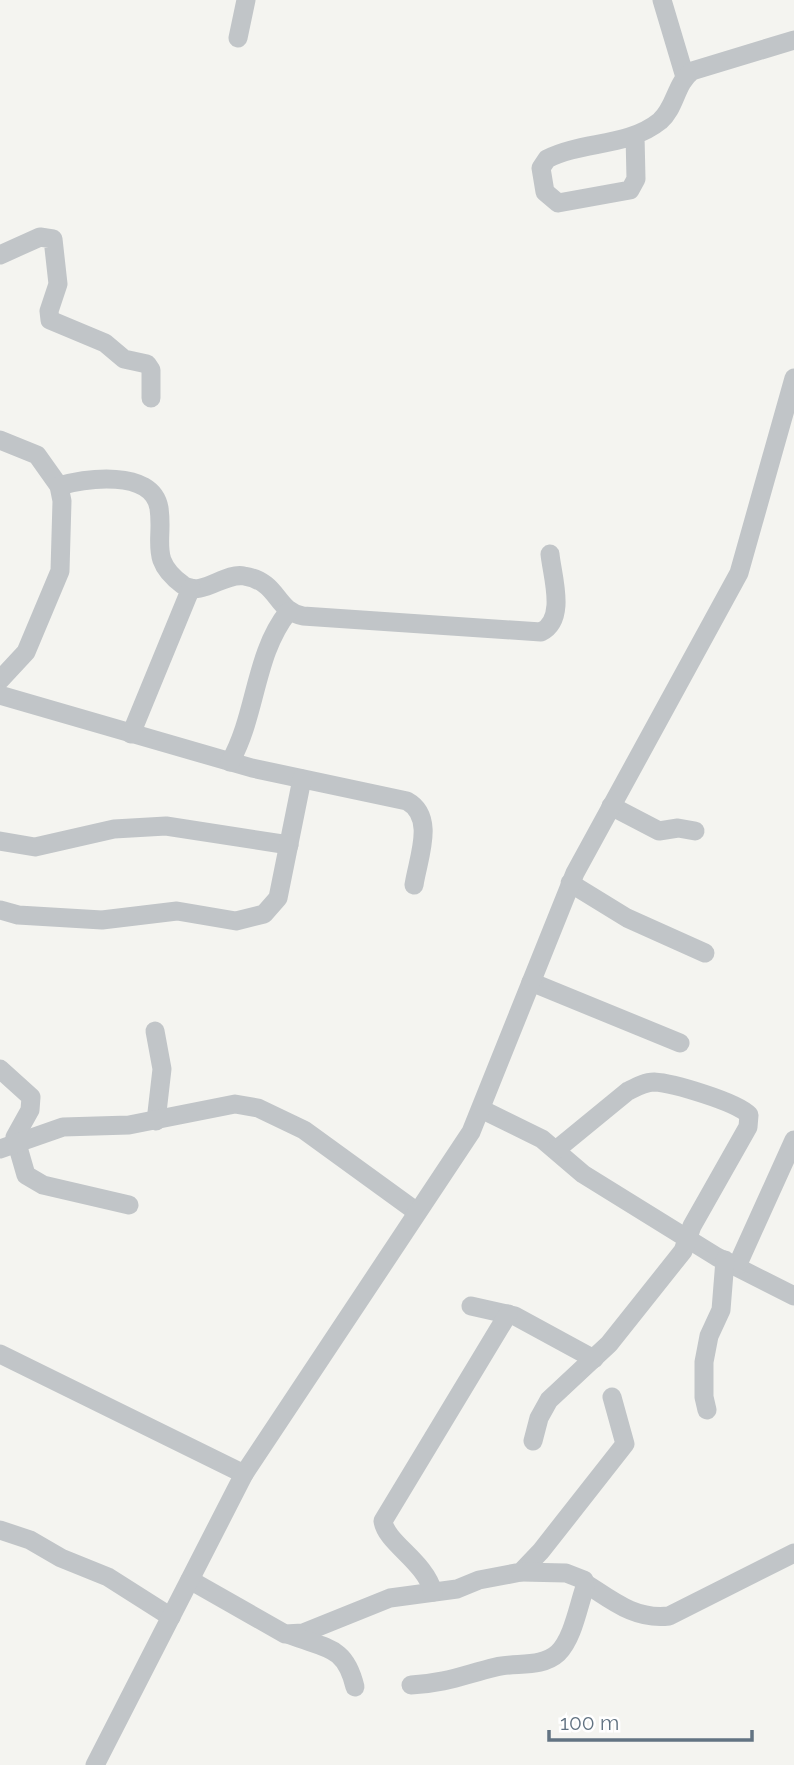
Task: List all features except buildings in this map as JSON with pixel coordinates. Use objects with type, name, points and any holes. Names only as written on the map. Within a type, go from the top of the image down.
[{"type":"street","points":[[238,37],[246,0]]},
{"type":"street","points":[[662,0],[685,76]]},
{"type":"street","points":[[635,135],[636,179],[630,190],[558,203],[545,192],[541,168],[547,159],[635,135],[668,113],[685,76],[692,71],[794,40]]},
{"type":"street","points":[[0,256],[40,237],[53,239],[58,284],[49,311],[50,320],[105,343],[124,359],[147,364],[150,370],[151,398]]},
{"type":"street","points":[[95,1765],[244,1474],[471,1132],[570,883],[739,573],[794,378]]},
{"type":"street","points":[[0,440],[37,455],[59,486],[62,501],[60,570],[26,652],[0,680]]},
{"type":"street","points":[[59,486],[87,478],[122,480],[138,485],[151,495],[159,508],[159,558],[184,586],[201,588],[232,576],[248,576],[271,587],[288,611],[303,617],[541,632],[550,624],[556,601],[550,554]]},
{"type":"street","points":[[131,734],[191,588]]},
{"type":"street","points":[[230,762],[243,738],[269,641],[288,611]]},
{"type":"street","points":[[0,695],[230,762],[407,802],[417,807],[424,822],[414,885]]},
{"type":"street","points":[[0,910],[18,915],[90,919],[177,911],[224,920],[252,919],[274,906],[278,898],[302,779]]},
{"type":"street","points":[[611,806],[659,831],[678,828],[695,831]]},
{"type":"street","points":[[0,841],[35,846],[114,829],[166,826],[289,845]]},
{"type":"street","points":[[570,883],[627,918],[705,953]]},
{"type":"street","points":[[531,982],[680,1043]]},
{"type":"street","points":[[155,1031],[162,1069],[156,1121]]},
{"type":"street","points":[[0,1069],[31,1097],[32,1104],[8,1146]]},
{"type":"street","points":[[533,1441],[539,1419],[549,1400],[594,1359],[659,1282],[689,1239],[692,1226],[748,1127],[749,1115],[745,1110],[671,1086],[654,1082],[642,1084],[628,1091],[556,1150]]},
{"type":"street","points":[[8,1146],[62,1127],[156,1121],[235,1104],[258,1108],[304,1130],[417,1212]]},
{"type":"street","points":[[481,1109],[542,1139],[583,1174],[765,1283],[794,1296]]},
{"type":"street","points":[[708,1410],[704,1397],[704,1362],[709,1336],[721,1310],[731,1263],[794,1140]]},
{"type":"street","points":[[8,1146],[35,1182],[129,1205]]},
{"type":"street","points":[[471,1306],[508,1314],[594,1359]]},
{"type":"street","points":[[433,1592],[424,1569],[387,1531],[383,1521],[508,1314]]},
{"type":"street","points":[[0,1354],[244,1474]]},
{"type":"street","points":[[521,1572],[541,1551],[625,1444],[612,1397]]},
{"type":"street","points":[[0,1530],[30,1540],[61,1558],[108,1577],[171,1617]]},
{"type":"street","points":[[285,1634],[303,1633],[390,1598],[457,1589],[479,1580],[521,1572],[565,1573],[582,1578],[585,1583],[629,1611],[650,1618],[669,1616],[794,1553]]},
{"type":"street","points":[[190,1580],[285,1634],[340,1654],[350,1665],[355,1687]]},
{"type":"street","points":[[411,1685],[450,1681],[498,1666],[541,1662],[551,1658],[564,1645],[585,1583]]}]
